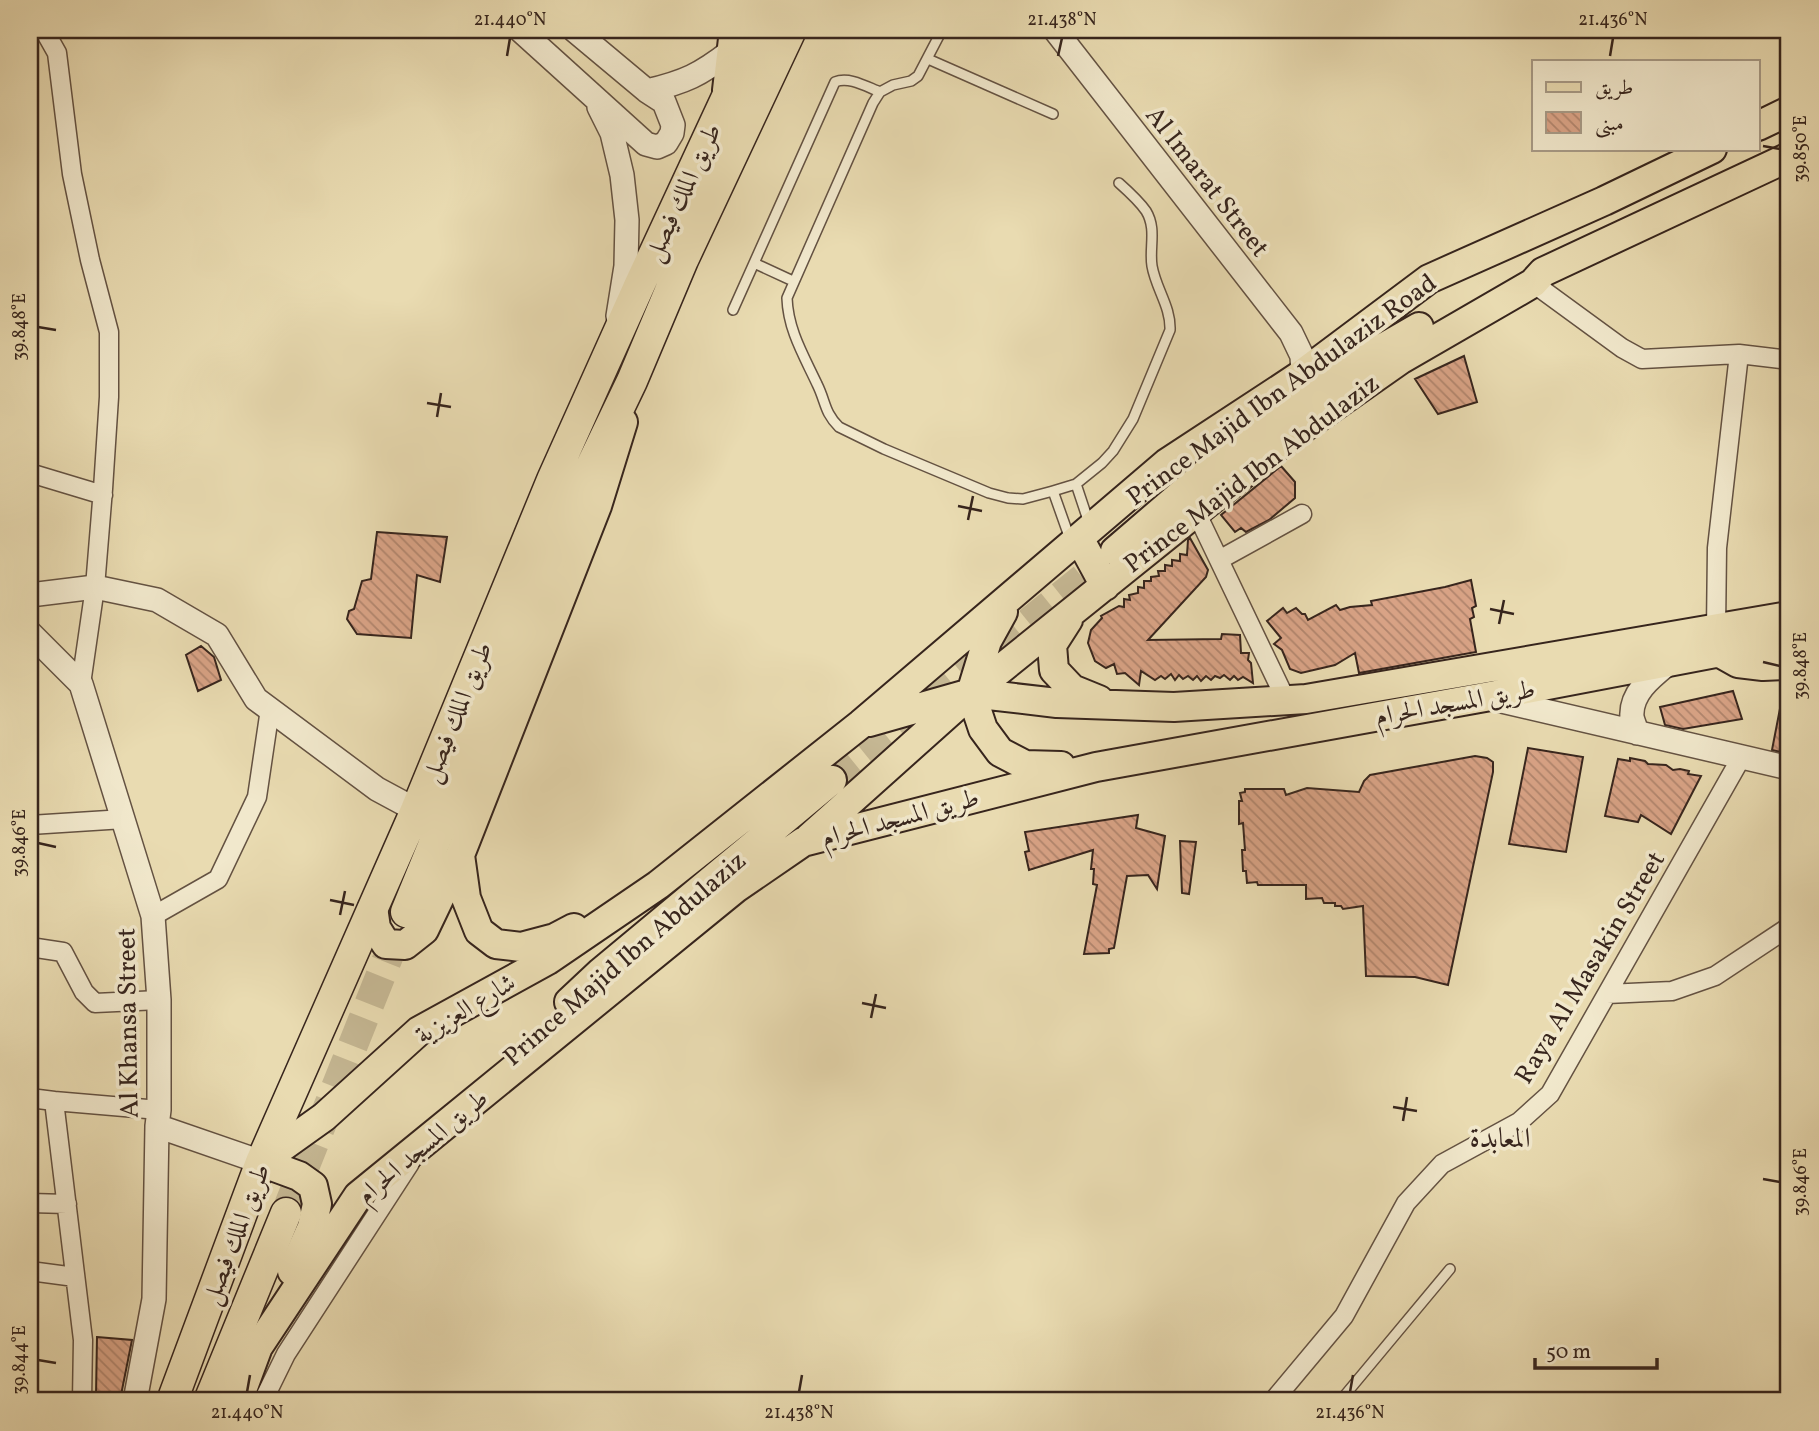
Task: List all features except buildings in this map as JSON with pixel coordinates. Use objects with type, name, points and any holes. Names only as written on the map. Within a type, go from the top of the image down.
[{"type":"highway","name":"طريق الملك فيصل","points":[[172,1401],[261,1162],[416,810],[552,480],[758,30]]},
{"type":"highway","name":"طريق الملك فيصل","points":[[407,912],[573,504],[632,381],[683,260],[791,30]]},
{"type":"highway","name":"طريق الملك فيصل","points":[[209,1401],[286,1213]]},
{"type":"main road","points":[[725,99],[732,40]]},
{"type":"main road","points":[[1759,126],[1789,111]]},
{"type":"main road","name":"Prince Majid Ibn Abdulaziz Road","points":[[861,724],[1167,463],[1303,374],[1429,279],[1604,201],[1710,150]]},
{"type":"main road","name":"Prince Majid Ibn Abdulaziz","points":[[1115,551],[1263,424],[1317,386],[1422,325],[1538,277],[1789,157]]},
{"type":"main road","name":"Prince Majid Ibn Abdulaziz","points":[[803,842],[971,693],[1283,442],[1400,360],[1538,277]]},
{"type":"main road","points":[[373,907],[376,928],[386,944],[405,945],[424,930],[460,855],[597,506],[649,341]]},
{"type":"main road","points":[[1081,537],[1105,586]]},
{"type":"main road","points":[[1011,597],[987,641],[971,693],[983,729],[1000,752],[1025,765],[1096,766]]},
{"type":"main road","points":[[1075,609],[1052,645],[1054,670],[1072,689],[1111,705]]},
{"type":"main road","name":"طريق المسجد الحرام","points":[[239,1401],[258,1347],[358,1196],[736,888],[803,842],[1096,766],[1671,662],[1717,641],[1789,616]]},
{"type":"main road","name":"طريق المسجد الحرام","points":[[861,724],[971,693],[1057,703],[1174,707],[1306,699],[1717,641],[1789,639]]},
{"type":"main road","points":[[1717,641],[1738,663],[1789,665]]},
{"type":"main road","name":"شارع العزيزية","points":[[261,1162],[324,1117],[419,1031],[548,960],[657,885],[861,724]]},
{"type":"main road","name":"Prince Majid Ibn Abdulaziz","points":[[358,1196],[601,972],[832,780]]},
{"type":"main road","points":[[460,855],[466,898],[479,931],[496,944],[521,947],[555,938],[657,885]]},
{"type":"main road","points":[[258,1347],[312,1227],[317,1204],[313,1186],[299,1176],[261,1162]]},
{"type":"street","points":[[44,30],[57,53],[72,174],[109,332],[110,397],[103,495],[95,587],[81,684]]},
{"type":"street","points":[[520,30],[646,144],[657,147],[666,143],[672,134],[673,125],[664,102],[574,30]]},
{"type":"street","name":"Al Imarat Street","points":[[1055,30],[1291,333],[1302,356],[1303,374]]},
{"type":"street","points":[[647,91],[695,76],[732,40]]},
{"type":"street","points":[[593,95],[611,133],[622,175],[627,220],[626,266],[613,343]]},
{"type":"street","points":[[1538,277],[1622,348],[1642,359],[1739,354],[1789,360]]},
{"type":"street","points":[[1291,333],[1307,344],[1335,350]]},
{"type":"street","points":[[1717,641],[1717,548],[1739,354]]},
{"type":"street","points":[[30,473],[103,495]]},
{"type":"street","points":[[1196,512],[1286,700]]},
{"type":"street","points":[[1219,560],[1302,514]]},
{"type":"street","points":[[30,595],[95,587],[157,600],[217,635],[256,699],[377,789],[416,810]]},
{"type":"street","name":"Al Khansa Street","points":[[30,632],[81,684],[153,916],[159,1000],[154,1299],[135,1401]]},
{"type":"street","points":[[1637,733],[1632,716],[1637,695],[1650,678],[1671,662]]},
{"type":"street","points":[[1485,697],[1789,768]]},
{"type":"street","points":[[153,916],[218,879],[257,797],[270,709]]},
{"type":"street","name":"Raya Al Masakin Street","points":[[1273,1401],[1344,1316],[1406,1203],[1442,1164],[1519,1122],[1550,1094],[1741,758]]},
{"type":"street","points":[[30,825],[124,820]]},
{"type":"street","points":[[1607,994],[1672,991],[1683,988],[1715,976],[1789,927]]},
{"type":"street","points":[[30,947],[64,952],[83,992],[95,1003],[159,1000]]},
{"type":"street","points":[[30,1098],[158,1118],[261,1162]]},
{"type":"street","points":[[54,1101],[83,1340],[82,1401]]},
{"type":"street","points":[[263,1401],[286,1354],[424,1142]]},
{"type":"street","points":[[30,1203],[67,1204]]},
{"type":"street","points":[[30,1271],[75,1277]]},
{"type":"lane","points":[[942,30],[918,76],[880,92],[873,103],[787,298],[792,333],[819,387],[824,406],[839,427],[884,449],[1008,498],[1023,499],[1076,484],[1102,463],[1133,419],[1170,330],[1168,310],[1152,268],[1153,243],[1147,212],[1119,183]]},
{"type":"lane","points":[[928,59],[1053,114]]},
{"type":"lane","points":[[733,310],[835,82],[842,79],[880,92]]},
{"type":"lane","points":[[754,263],[793,281]]},
{"type":"lane","points":[[1076,484],[1081,537]]},
{"type":"lane","points":[[1053,491],[1081,537]]},
{"type":"lane","points":[[1340,1401],[1450,1269]]},
{"type":"tunnel","points":[[832,780],[1113,553]]},
{"type":"tunnel","points":[[286,1213],[406,912]]},
{"type":"district","name":"المعابدة","points":[[1500,1137]]}]
